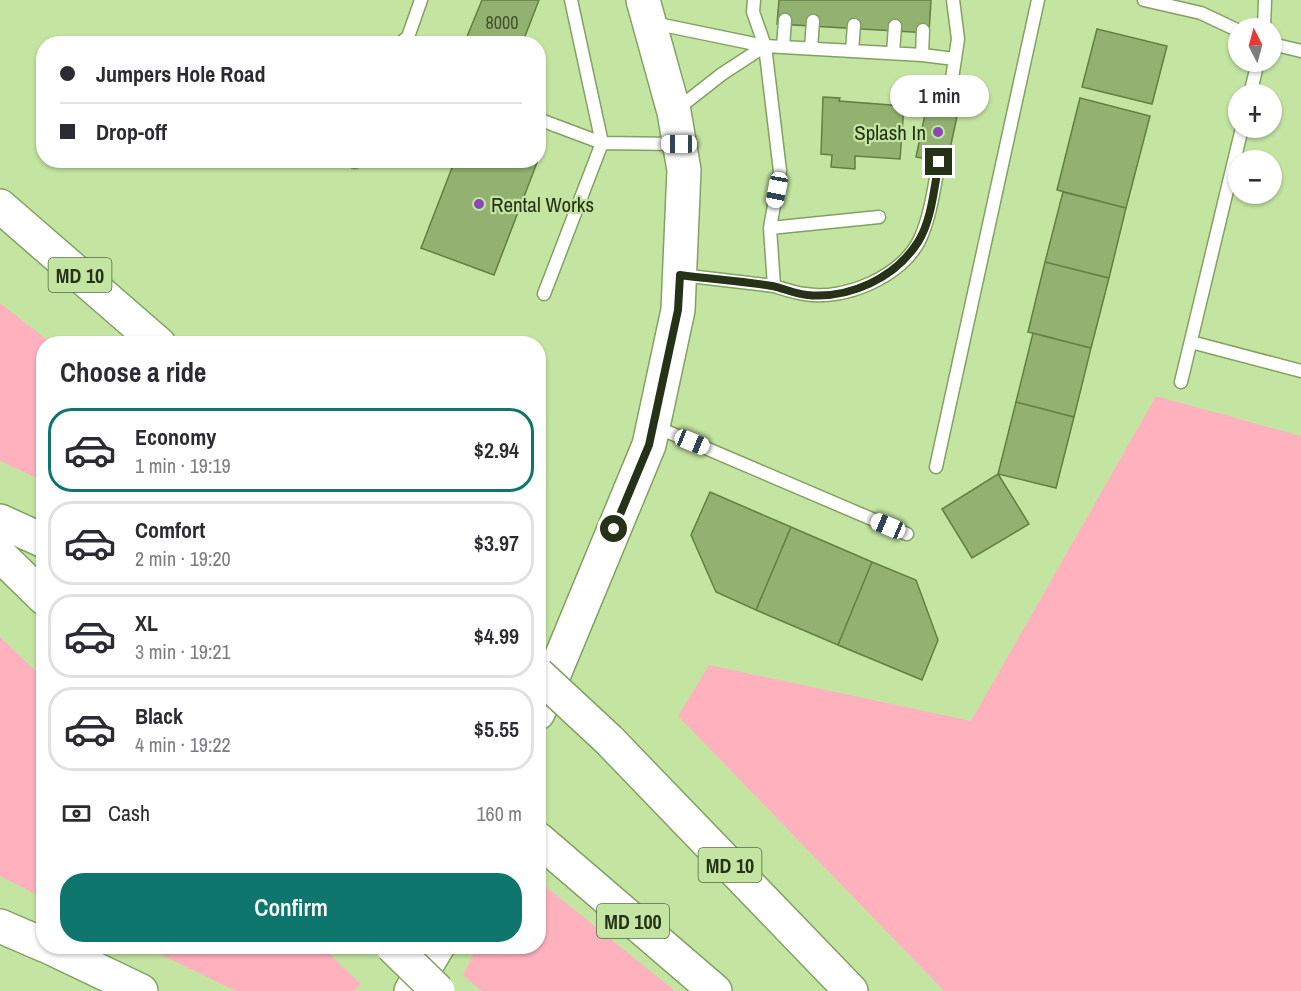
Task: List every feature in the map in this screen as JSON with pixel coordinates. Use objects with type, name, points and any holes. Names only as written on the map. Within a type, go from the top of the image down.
[{"type":"main road","points":[[546,694],[649,445],[678,310],[684,170],[674,112],[646,11]]},
{"type":"main road","name":"MD 10","points":[[0,206],[150,336]]},
{"type":"main road","points":[[0,520],[36,537]]},
{"type":"main road","points":[[0,555],[36,590]]},
{"type":"main road","name":"MD 10","points":[[546,681],[609,740],[851,991]]},
{"type":"main road","name":"MD 100","points":[[546,846],[715,991]]},
{"type":"main road","points":[[0,926],[36,942]]},
{"type":"main road","points":[[62,954],[141,991]]},
{"type":"main road","points":[[400,954],[438,991]]},
{"type":"main road","points":[[411,991],[433,954]]},
{"type":"lane","points":[[410,36],[421,0]]},
{"type":"lane","points":[[544,294],[602,143],[571,0]]},
{"type":"lane","points":[[754,0],[753,12],[765,46],[780,171],[770,228],[774,286]]},
{"type":"lane","points":[[948,104],[958,39],[953,0]]},
{"type":"lane","points":[[936,467],[1038,0]]},
{"type":"lane","points":[[1144,0],[1201,13],[1228,26]]},
{"type":"lane","points":[[1264,18],[1265,0]]},
{"type":"lane","points":[[646,11],[765,46],[955,59]]},
{"type":"lane","points":[[783,47],[785,20]]},
{"type":"lane","points":[[811,48],[813,21]]},
{"type":"lane","points":[[852,51],[854,25]]},
{"type":"lane","points":[[893,53],[895,26]]},
{"type":"lane","points":[[922,55],[924,30]]},
{"type":"lane","points":[[674,112],[722,74],[765,46]]},
{"type":"lane","points":[[1282,46],[1301,51]]},
{"type":"lane","points":[[546,122],[602,143],[679,144]]},
{"type":"lane","points":[[1181,382],[1240,138]]},
{"type":"lane","points":[[680,275],[774,286],[807,295],[837,293],[878,281],[899,266],[920,240],[929,212],[939,162]]},
{"type":"lane","points":[[770,228],[879,217]]},
{"type":"lane","points":[[1191,342],[1301,371]]},
{"type":"lane","points":[[653,426],[907,534]]},
{"type":"shaded area","points":[[0,303],[42,336],[36,336],[36,478],[0,461]]},
{"type":"shaded area","points":[[1156,396],[1301,436],[1301,991],[944,991],[678,716],[709,665],[971,721]]},
{"type":"shaded area","points":[[0,637],[36,671],[36,894],[0,876]]},
{"type":"shaded area","points":[[546,887],[675,991],[481,991],[463,975],[474,954],[546,954]]},
{"type":"shaded area","points":[[159,954],[329,954],[361,984],[354,991],[236,991]]},
{"type":"building","points":[[482,0],[539,0],[525,36],[467,36]]},
{"type":"building","points":[[779,0],[931,0],[929,33],[777,24]]},
{"type":"building","points":[[1097,29],[1167,46],[1152,104],[1082,87]]},
{"type":"building","points":[[823,97],[840,98],[839,101],[904,106],[900,159],[855,156],[855,169],[831,167],[832,155],[821,154]]},
{"type":"building","points":[[1080,98],[1150,116],[1126,208],[1057,190]]},
{"type":"building","name":"Splash In","points":[[928,100],[959,107],[947,163],[916,157]]},
{"type":"building","name":"Rental Works","points":[[452,168],[535,168],[494,275],[421,248]]},
{"type":"building","points":[[1063,192],[1126,208],[1109,278],[1045,262]]},
{"type":"building","points":[[1045,262],[1109,278],[1091,348],[1028,332]]},
{"type":"building","points":[[1033,333],[1091,348],[1074,417],[1016,402]]},
{"type":"building","points":[[1016,402],[1074,417],[1056,488],[998,474]]},
{"type":"building","points":[[998,474],[1029,524],[972,558],[942,509]]},
{"type":"building","points":[[710,492],[791,527],[756,610],[716,592],[691,535]]},
{"type":"building","points":[[791,527],[872,562],[838,645],[756,610]]},
{"type":"building","points":[[872,562],[916,580],[938,640],[922,680],[838,645]]},
{"type":"place","name":"Splash In","points":[[938,132]]},
{"type":"place","name":"Rental Works","points":[[479,204]]},
{"type":"route","points":[[614,529],[649,445],[678,310],[680,275],[774,286],[807,295],[837,293],[878,281],[899,266],[920,240],[929,212],[939,162]]}]
